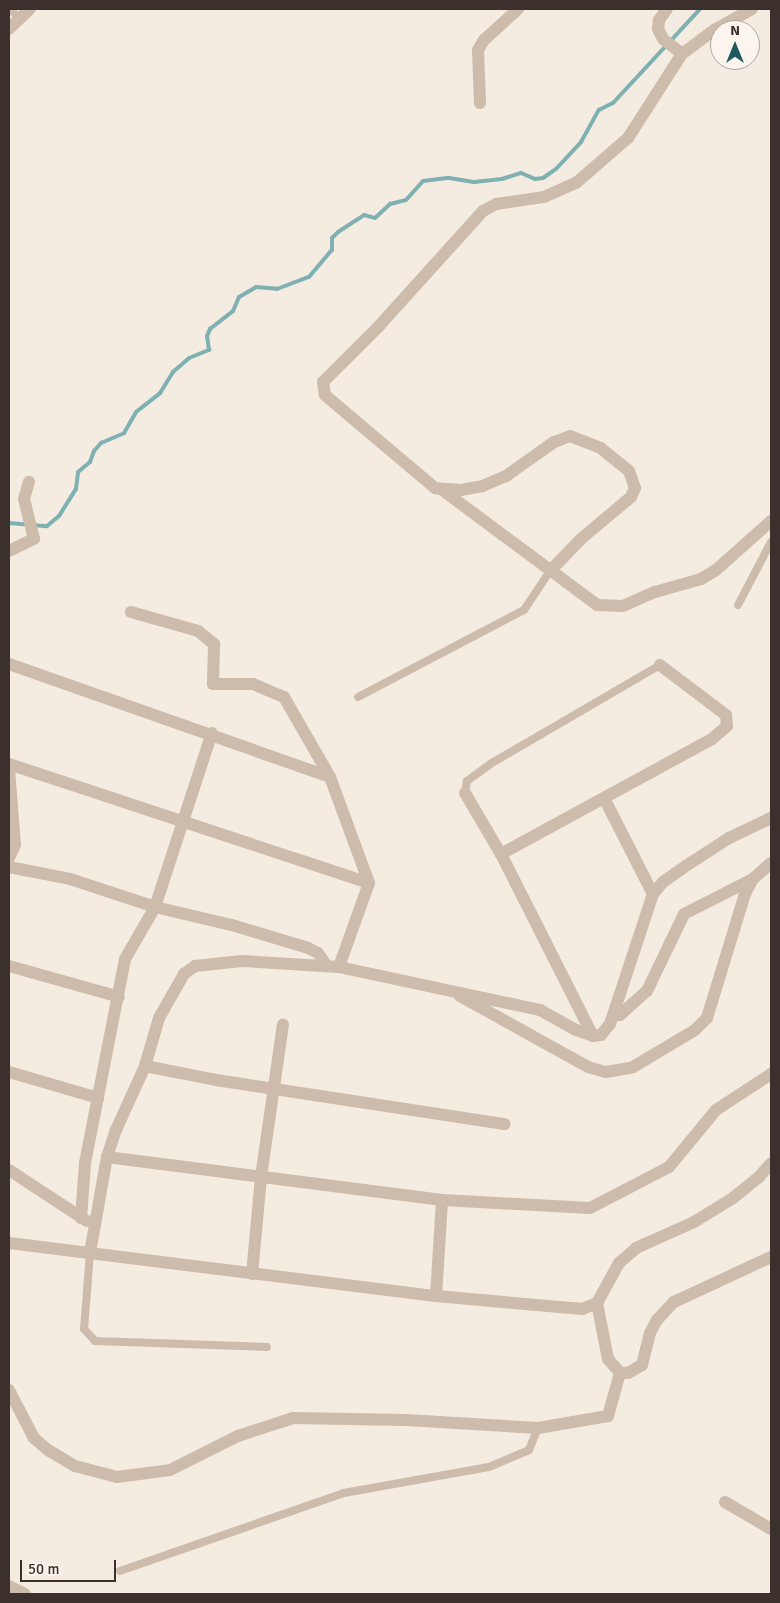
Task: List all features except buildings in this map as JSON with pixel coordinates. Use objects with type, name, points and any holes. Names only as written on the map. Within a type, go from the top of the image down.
[{"type":"street","points":[[9,29],[30,9]]},
{"type":"street","points":[[480,104],[478,50],[484,40],[518,9]]},
{"type":"street","points":[[667,9],[659,20],[658,29],[672,47]]},
{"type":"street","points":[[550,571],[582,538],[631,497],[635,488],[629,471],[601,448],[570,436],[554,442],[506,476],[490,483],[461,490],[436,488],[325,395],[323,382],[379,326],[483,211],[496,204],[544,197],[576,183],[608,158],[628,138],[672,47],[714,30],[752,9]]},
{"type":"street","points":[[9,551],[34,539],[24,499],[29,482]]},
{"type":"street","points":[[441,488],[597,605],[623,606],[655,592],[688,584],[716,570],[771,521]]},
{"type":"street","points":[[131,612],[198,631],[214,644],[213,684],[253,684],[284,697],[330,776],[369,883],[339,966]]},
{"type":"street","points":[[9,664],[330,776]]},
{"type":"street","points":[[501,854],[712,738],[727,726],[726,715],[660,665]]},
{"type":"street","points":[[81,1218],[85,1163],[125,959],[155,907],[212,734]]},
{"type":"street","points":[[9,764],[184,820],[369,883]]},
{"type":"street","points":[[9,770],[15,829],[15,845],[9,858]]},
{"type":"street","points":[[465,794],[501,854],[593,1036]]},
{"type":"street","points":[[604,798],[653,894]]},
{"type":"street","points":[[593,1036],[604,1031],[613,1015],[653,894],[692,862],[729,838],[771,818]]},
{"type":"street","points":[[613,1015],[620,1015],[647,991],[684,914],[753,879],[771,863]]},
{"type":"street","points":[[9,867],[70,879],[155,907],[232,925],[308,948],[318,953],[326,965]]},
{"type":"street","points":[[447,989],[588,1067],[606,1072],[633,1067],[695,1030],[707,1018],[745,894],[753,879]]},
{"type":"street","points":[[90,1253],[93,1224],[107,1157],[145,1066],[159,1018],[184,974],[195,966],[242,961],[339,966],[540,1010],[593,1036]]},
{"type":"street","points":[[9,966],[119,997]]},
{"type":"street","points":[[252,1274],[272,1088],[283,1025]]},
{"type":"street","points":[[145,1066],[272,1088],[505,1124]]},
{"type":"street","points":[[9,1072],[98,1098]]},
{"type":"street","points":[[107,1157],[442,1200],[590,1208],[669,1167],[716,1110],[771,1074]]},
{"type":"street","points":[[620,1373],[608,1359],[597,1303],[619,1262],[636,1248],[694,1222],[733,1198],[759,1177],[771,1163]]},
{"type":"street","points":[[9,1170],[93,1224]]},
{"type":"street","points":[[436,1296],[442,1200]]},
{"type":"street","points":[[9,1243],[436,1296],[582,1309],[597,1303]]},
{"type":"street","points":[[620,1373],[636,1370],[642,1365],[650,1333],[657,1320],[674,1302],[771,1257]]},
{"type":"street","points":[[9,1390],[34,1438],[48,1450],[75,1466],[117,1477],[170,1470],[238,1436],[293,1418],[406,1420],[538,1428],[608,1416],[620,1373]]},
{"type":"street","points":[[724,1502],[771,1529]]},
{"type":"street","points":[[9,1586],[25,1594]]},
{"type":"lane","points":[[11,9],[18,20]]},
{"type":"lane","points":[[738,605],[771,542]]},
{"type":"lane","points":[[358,697],[524,610],[550,571]]},
{"type":"lane","points":[[465,794],[467,781],[490,764],[660,665]]},
{"type":"lane","points":[[90,1253],[84,1328],[95,1341],[267,1347]]},
{"type":"lane","points":[[120,1571],[344,1494],[489,1466],[528,1450],[538,1428]]},
{"type":"waterway","points":[[9,523],[47,526],[59,516],[76,489],[78,472],[90,462],[94,451],[101,443],[124,433],[136,412],[160,393],[173,372],[189,358],[209,350],[207,336],[210,329],[233,311],[239,297],[256,287],[277,289],[309,277],[332,250],[332,238],[338,232],[364,215],[375,218],[390,204],[406,200],[423,181],[449,178],[474,182],[502,179],[521,173],[535,179],[543,178],[556,169],[581,142],[599,110],[613,103],[700,9]]}]
